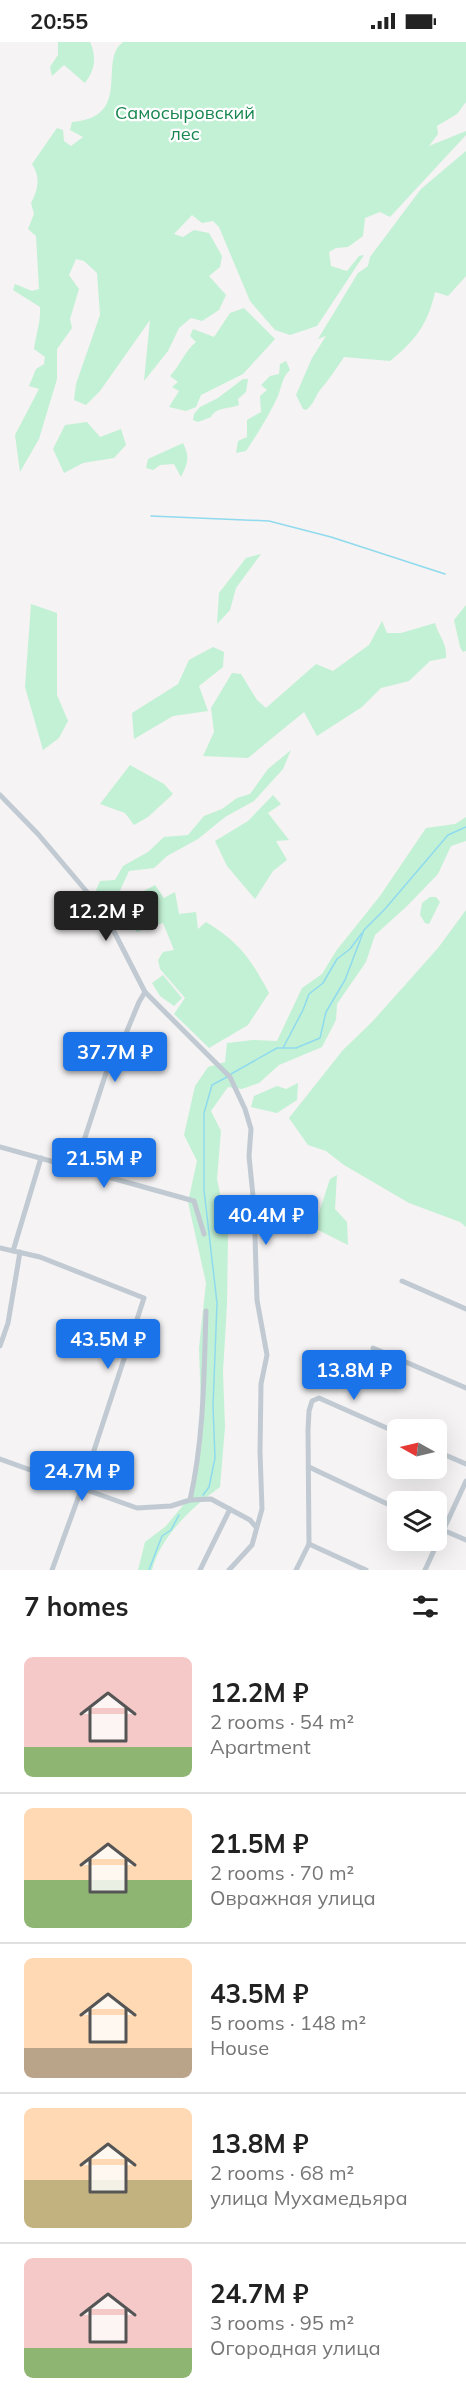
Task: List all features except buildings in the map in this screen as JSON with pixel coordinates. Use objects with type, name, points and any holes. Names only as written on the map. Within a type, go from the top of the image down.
[{"type":"street","points":[[0,795],[38,834],[104,912],[145,992],[228,1075],[240,1093],[251,1129],[249,1156],[254,1206],[257,1300],[267,1355],[261,1384],[262,1509],[252,1545],[229,1570]]},
{"type":"street","points":[[75,1168],[107,1070],[145,992]]},
{"type":"street","points":[[0,1147],[194,1201],[204,1234]]},
{"type":"street","points":[[0,1346],[8,1323],[16,1251],[41,1158]]},
{"type":"street","points":[[0,1248],[40,1257],[144,1298],[81,1490],[52,1570]]},
{"type":"street","points":[[402,1281],[466,1309]]},
{"type":"street","points":[[189,1500],[195,1477],[202,1412],[206,1311]]},
{"type":"street","points":[[373,1348],[466,1389]]},
{"type":"street","points":[[297,1570],[309,1544],[309,1411],[312,1401],[319,1398],[387,1428]]},
{"type":"street","points":[[447,1456],[466,1464]]},
{"type":"street","points":[[0,1459],[136,1508],[171,1506],[189,1500],[211,1499],[250,1520],[256,1527]]},
{"type":"street","points":[[309,1467],[387,1504]]},
{"type":"street","points":[[447,1521],[466,1481]]},
{"type":"street","points":[[200,1570],[230,1509]]},
{"type":"street","points":[[447,1532],[466,1540]]},
{"type":"street","points":[[309,1544],[366,1570]]},
{"type":"street","points":[[425,1570],[434,1551]]},
{"type":"green space","name":"Самосыровский лес","points":[[58,42],[90,42],[94,53],[94,63],[85,83],[64,65],[52,76],[50,67],[58,55]]},
{"type":"green space","name":"Самосыровский лес","points":[[123,42],[466,42],[466,102],[457,114],[437,126],[438,134],[429,146],[466,131],[466,135],[390,217],[380,212],[365,218],[363,236],[348,247],[336,248],[329,252],[331,266],[347,271],[359,256],[364,255],[317,326],[290,335],[275,330],[250,301],[219,227],[213,221],[202,223],[192,215],[174,234],[183,237],[194,230],[209,233],[222,256],[220,267],[209,276],[226,295],[219,310],[202,321],[191,318],[179,328],[168,351],[144,381],[150,320],[100,391],[86,405],[74,400],[76,384],[100,315],[97,273],[84,261],[76,259],[69,275],[79,289],[70,319],[72,328],[57,349],[57,379],[39,439],[20,472],[15,435],[39,389],[29,386],[36,369],[44,364],[45,357],[34,349],[40,307],[13,290],[15,284],[32,291],[39,289],[36,236],[28,229],[34,214],[31,203],[38,184],[37,174],[32,164],[57,128],[63,130],[64,141],[71,146],[83,137],[70,130],[72,122],[91,118],[102,110],[109,100],[113,62],[116,51]]},
{"type":"green space","points":[[466,151],[466,276],[448,296],[435,292],[429,313],[419,331],[390,361],[344,357],[311,405],[306,410],[303,409],[296,395],[312,358],[326,336],[318,339],[358,273],[368,266],[370,257],[421,189]]},
{"type":"green space","points":[[244,308],[275,339],[243,374],[201,395],[196,407],[186,411],[169,407],[179,391],[172,387],[178,382],[170,376],[196,342],[190,336],[193,329],[214,337],[230,313]]},
{"type":"green space","points":[[286,361],[290,370],[271,410],[246,451],[236,453],[238,441],[247,437],[247,420],[261,412],[260,396],[267,390],[261,385],[270,376],[279,374],[280,364]]},
{"type":"green space","points":[[243,379],[248,379],[246,392],[238,399],[239,405],[219,410],[211,417],[198,422],[193,420],[194,414],[200,407],[218,398]]},
{"type":"green space","points":[[87,422],[100,437],[121,429],[126,445],[114,458],[83,463],[64,473],[53,449],[65,425]]},
{"type":"green space","points":[[183,443],[187,452],[187,460],[181,477],[174,464],[160,465],[153,470],[146,468],[148,459]]},
{"type":"green space","points":[[261,554],[236,588],[230,610],[217,624],[219,593],[246,558]]},
{"type":"green space","points":[[31,604],[57,613],[57,695],[68,721],[59,738],[43,750],[25,687]]},
{"type":"green space","points":[[466,605],[466,651],[463,652],[454,620]]},
{"type":"green space","points":[[382,621],[387,633],[401,633],[435,623],[444,644],[446,658],[430,661],[409,681],[381,688],[362,707],[317,736],[304,712],[248,758],[203,756],[214,732],[211,708],[232,673],[241,674],[257,700],[266,708],[316,664],[333,671],[369,645]]},
{"type":"green space","points":[[213,647],[224,652],[223,667],[199,686],[208,711],[173,716],[134,739],[132,713],[178,684],[189,660]]},
{"type":"green space","points":[[291,750],[283,769],[254,801],[225,817],[198,839],[167,856],[154,868],[129,871],[117,897],[101,901],[96,890],[100,881],[115,880],[123,866],[148,852],[164,837],[188,835],[204,816],[222,809],[237,798],[250,794],[268,769]]},
{"type":"green space","points":[[130,765],[164,784],[173,794],[148,817],[134,825],[125,813],[100,804]]},
{"type":"green space","points":[[273,795],[281,804],[268,813],[289,840],[276,841],[287,860],[273,871],[255,899],[227,866],[215,841],[248,821]]},
{"type":"green space","points":[[466,817],[466,841],[451,846],[438,874],[375,935],[366,962],[337,1004],[336,1020],[322,1047],[279,1065],[259,1083],[242,1089],[228,1087],[211,1111],[221,1131],[217,1179],[228,1232],[223,1372],[225,1427],[220,1487],[199,1503],[179,1523],[162,1546],[152,1570],[138,1570],[145,1542],[166,1526],[194,1492],[201,1408],[199,1348],[206,1283],[188,1202],[197,1161],[184,1135],[195,1086],[208,1067],[225,1062],[227,1043],[253,1040],[277,1041],[302,988],[322,974],[336,951],[380,896],[426,828],[455,824]]},
{"type":"green space","points":[[155,885],[164,898],[175,892],[179,914],[196,912],[198,929],[206,922],[236,944],[250,961],[269,993],[248,1025],[209,1048],[174,1014],[185,998],[160,969],[158,960],[163,952],[174,950],[163,923],[137,932],[130,925],[122,908],[128,899]]},
{"type":"green space","points":[[430,897],[436,897],[440,902],[429,924],[425,923],[420,915],[422,903]]},
{"type":"green space","points":[[466,910],[466,1227],[460,1222],[409,1203],[344,1165],[326,1151],[308,1145],[289,1118],[343,1050],[372,1022],[438,948]]},
{"type":"green space","points":[[163,975],[182,998],[174,1006],[160,996],[152,983]]},
{"type":"green space","points":[[298,1083],[297,1100],[277,1113],[251,1107],[254,1096],[277,1086],[286,1089]]},
{"type":"green space","points":[[337,1175],[335,1209],[347,1222],[348,1245],[314,1228],[330,1179]]},
{"type":"waterway","points":[[151,516],[269,521],[331,537],[445,574]]},
{"type":"waterway","points":[[231,1074],[277,1048],[296,1048],[320,1038],[326,1012],[345,980],[364,930],[385,909],[448,835],[466,827]]},
{"type":"waterway","points":[[283,1048],[309,994],[323,983],[337,959],[350,949],[362,933]]},
{"type":"waterway","points":[[203,1495],[209,1487],[215,1458],[213,1406],[217,1303],[204,1190],[204,1113],[212,1085],[227,1077]]},
{"type":"waterway","points":[[149,1570],[162,1536],[171,1530],[179,1515]]}]
